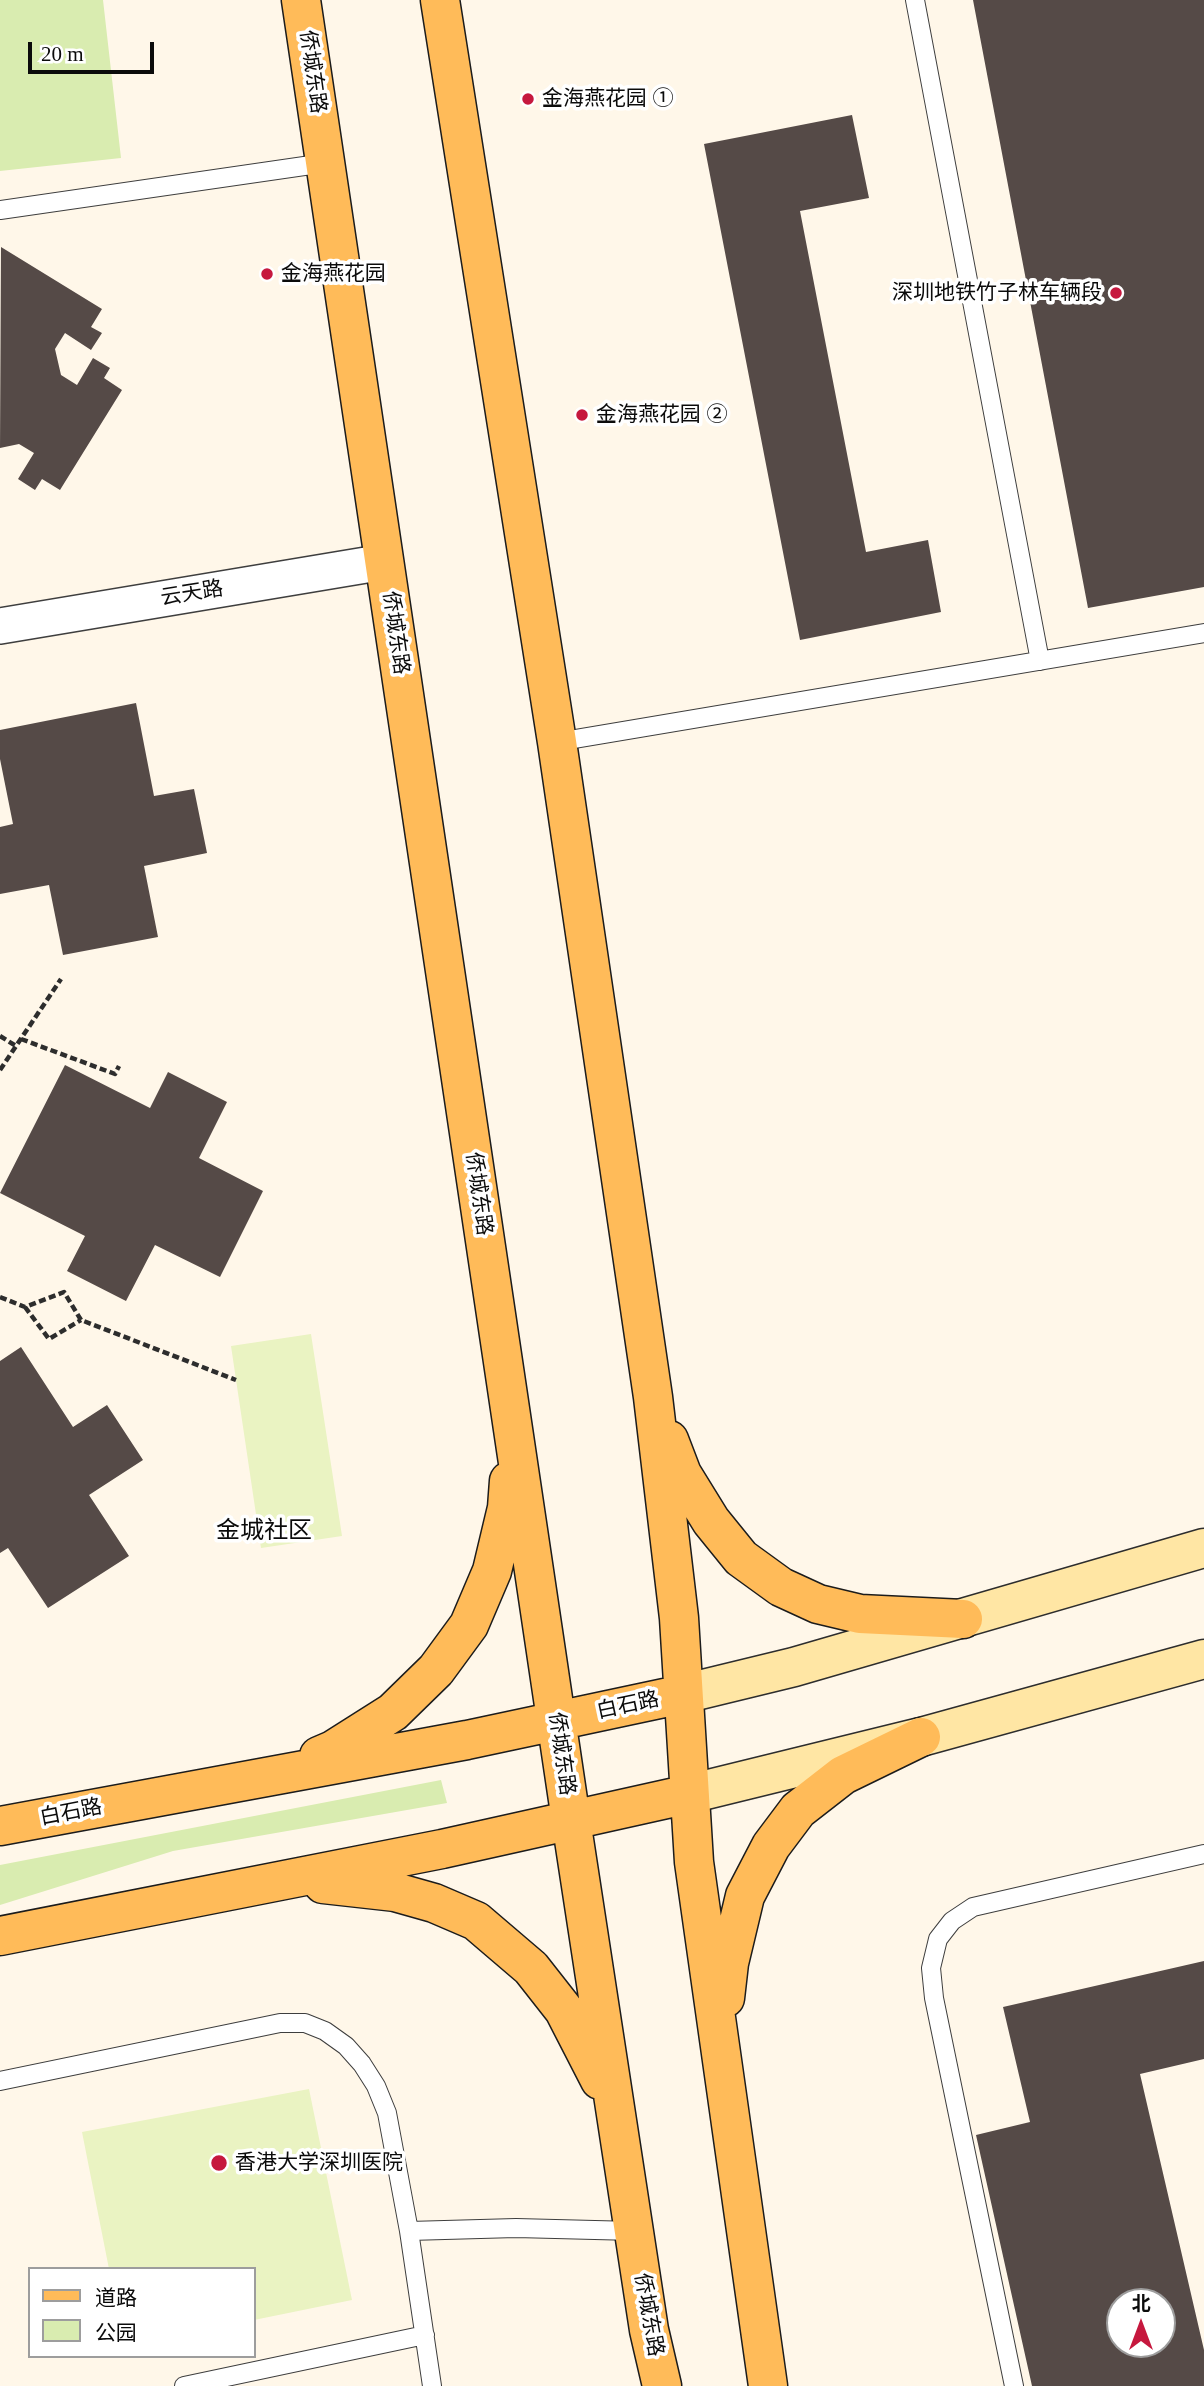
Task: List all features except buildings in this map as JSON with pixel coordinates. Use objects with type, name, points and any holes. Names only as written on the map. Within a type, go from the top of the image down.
[{"type":"main road","name":"侨城东路","points":[[301,0],[570,1820],[649,2330],[662,2386]]},
{"type":"main road","points":[[440,0],[557,742],[653,1397],[679,1618],[694,1862],[769,2379]]},
{"type":"main road","points":[[653,1397],[682,1474],[711,1521],[741,1558],[781,1587],[818,1604],[859,1614],[963,1619]]},
{"type":"main road","points":[[271,1775],[333,1750],[393,1712],[436,1670],[469,1625],[492,1571],[507,1507],[512,1423]]},
{"type":"main road","name":"白石路","points":[[0,1826],[467,1740],[761,1676],[1204,1548]]},
{"type":"main road","points":[[0,1936],[442,1849],[689,1794],[921,1737],[1204,1659]]},
{"type":"main road","points":[[720,2045],[729,1963],[745,1896],[771,1846],[798,1810],[843,1775],[921,1737]]},
{"type":"main road","points":[[272,1882],[342,1885],[395,1892],[434,1903],[476,1921],[531,1968],[564,2010],[590,2057],[618,2121]]},
{"type":"main road","points":[[646,2386],[649,2330]]},
{"type":"street","name":"云天路","points":[[0,626],[384,562]]},
{"type":"lane","points":[[915,0],[1040,661]]},
{"type":"lane","points":[[0,210],[325,163]]},
{"type":"lane","points":[[557,742],[1204,633]]},
{"type":"lane","points":[[1014,2386],[934,1998],[931,1968],[937,1939],[952,1921],[973,1908],[1204,1854]]},
{"type":"lane","points":[[0,2081],[280,2023],[305,2023],[325,2031],[346,2046],[376,2086],[387,2113],[409,2231],[432,2386]]},
{"type":"lane","points":[[409,2231],[516,2228],[634,2231]]},
{"type":"lane","points":[[184,2386],[425,2334]]},
{"type":"path","points":[[0,1070],[61,979]]},
{"type":"path","points":[[0,1037],[16,1046]]},
{"type":"path","points":[[21,1039],[115,1074],[119,1066]]},
{"type":"path","points":[[25,1307],[64,1292],[81,1320],[236,1380]]},
{"type":"path","points":[[0,1297],[25,1307],[49,1339],[81,1320]]},
{"type":"green space","points":[[0,0],[103,0],[121,158],[0,171]]},
{"type":"green space","points":[[311,1334],[342,1536],[261,1548],[231,1346]]},
{"type":"green space","points":[[441,1780],[447,1803],[173,1851],[0,1905],[0,1865]]},
{"type":"green space","points":[[309,2089],[352,2300],[256,2320],[256,2267],[109,2267],[82,2132]]},
{"type":"place","name":"金海燕花园 ①","points":[[528,99]]},
{"type":"place","name":"金海燕花园","points":[[267,274]]},
{"type":"place","name":"深圳地铁竹子林车辆段","points":[[1116,293]]},
{"type":"place","name":"金海燕花园 ②","points":[[582,415]]},
{"type":"place","name":"香港大学深圳医院","points":[[219,2163]]},
{"type":"district","name":"金城社区","points":[[264,1532]]}]
